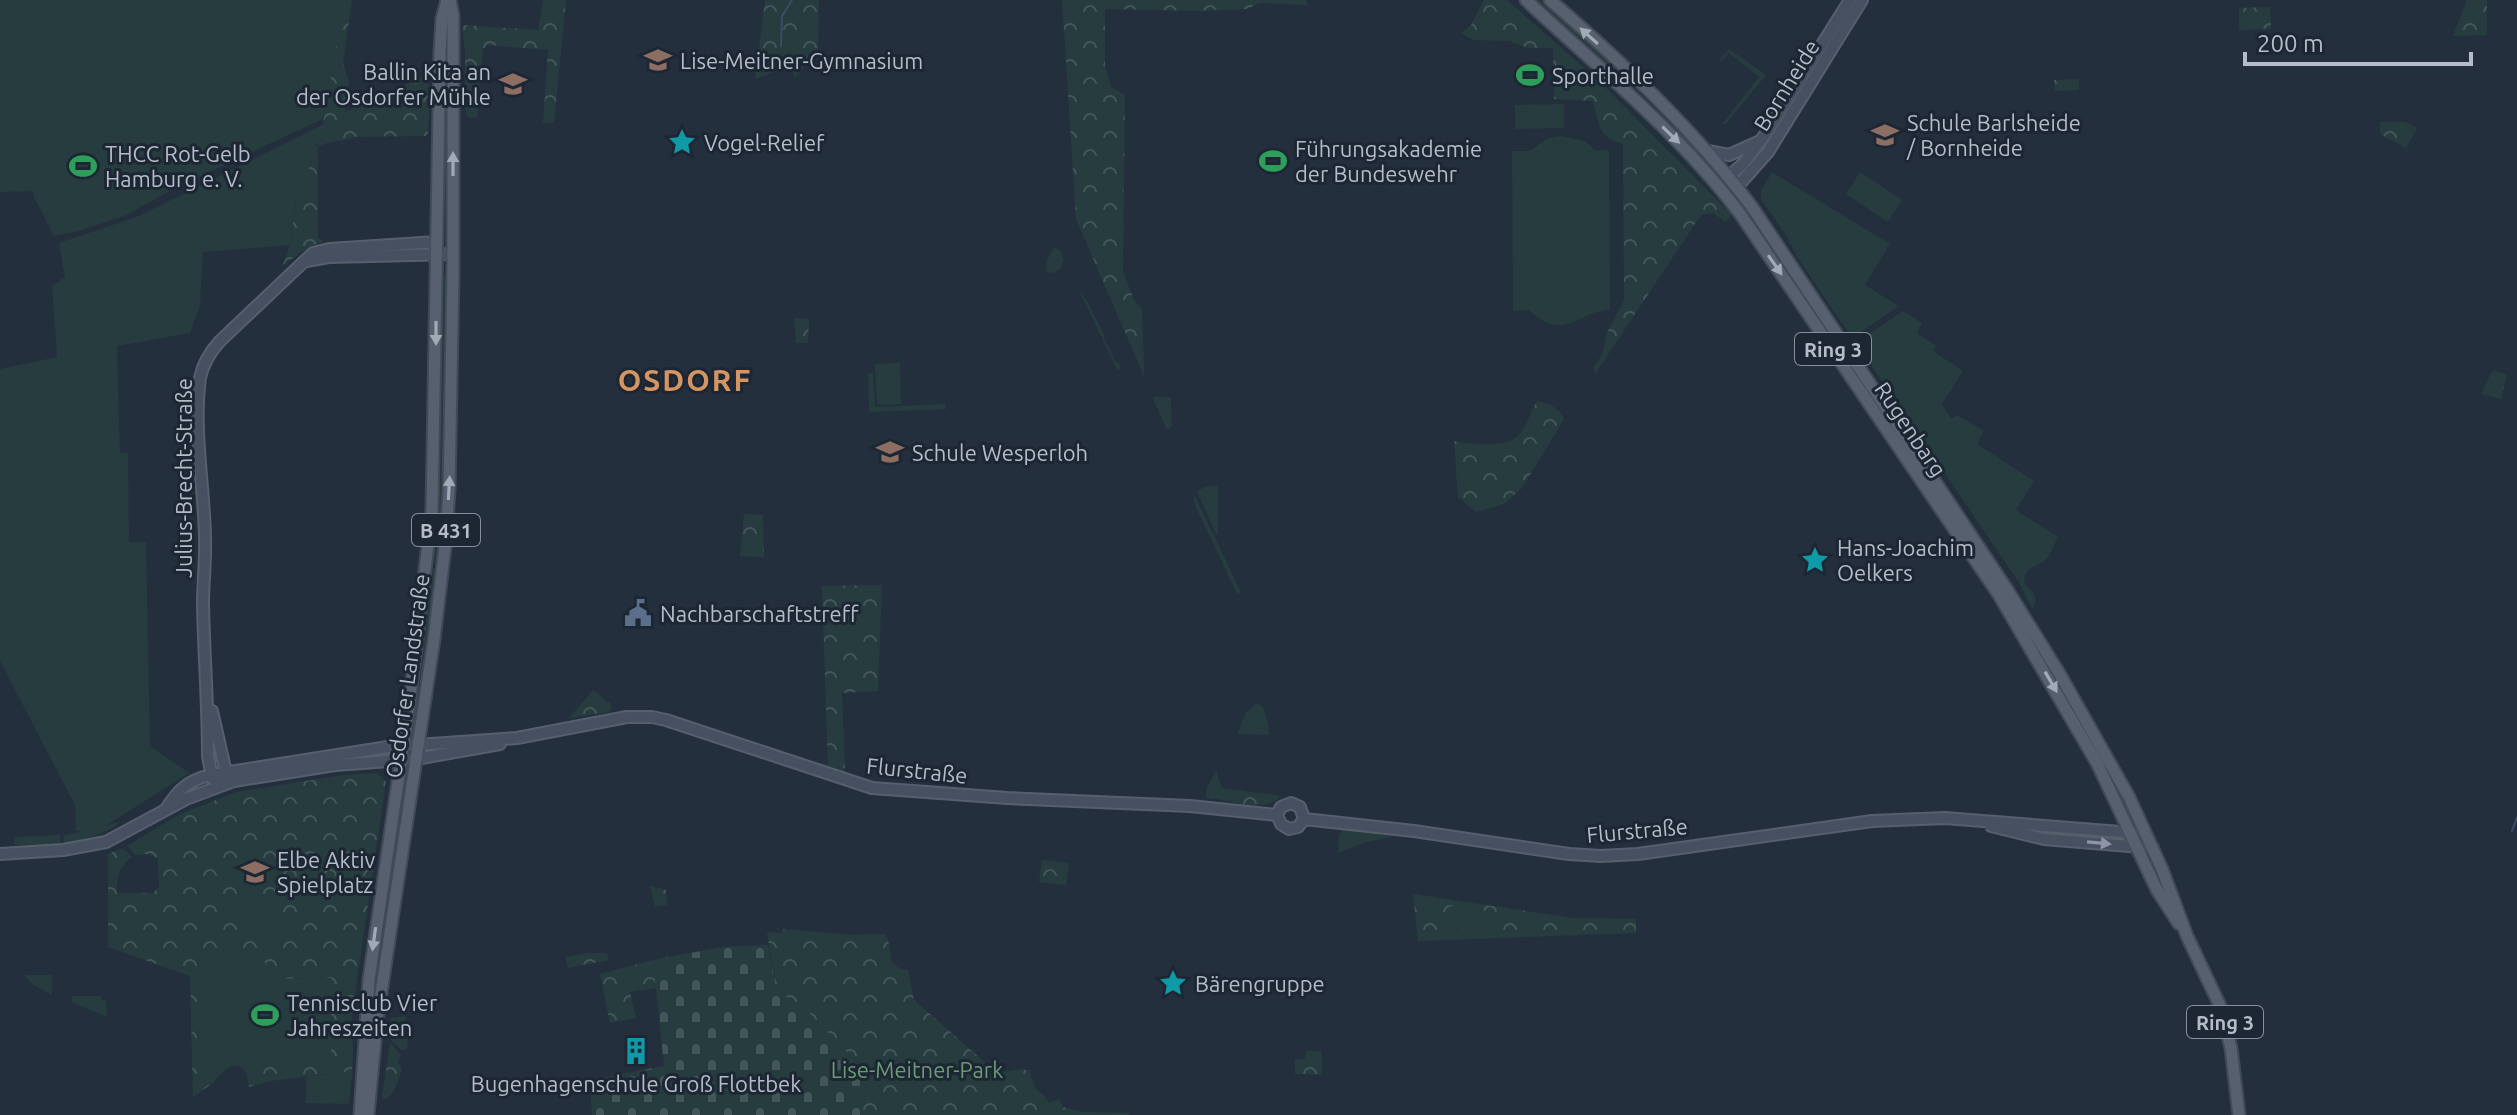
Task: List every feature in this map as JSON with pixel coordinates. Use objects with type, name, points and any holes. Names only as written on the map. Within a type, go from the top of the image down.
[{"type":"main road","name":"Osdorfer Landstraße","points":[[360,1115],[369,980],[432,510],[440,52],[442,19],[448,0]]},
{"type":"main road","name":"Osdorfer Landstraße","points":[[368,1115],[377,1020],[439,600],[449,491],[453,16],[448,0]]},
{"type":"main road","name":"Rugenbarg","points":[[1526,0],[1675,138],[1707,171],[1730,201],[1999,595],[2120,809],[2157,890],[2187,936]]},
{"type":"main road","name":"Rugenbarg","points":[[1550,0],[1645,87],[1708,151],[2006,588],[2059,673],[2129,797],[2221,1008],[2227,1027],[2239,1115]]},
{"type":"main road","points":[[1707,171],[1731,183],[1730,201]]},
{"type":"main road","name":"B 431","points":[[389,834],[399,869]]},
{"type":"street","name":"Bornheide","points":[[1731,183],[1850,0]]},
{"type":"street","name":"Bornheide","points":[[1731,183],[1768,152],[1862,0]]},
{"type":"street","points":[[1708,151],[1733,154],[1760,141]]},
{"type":"street","name":"Julius-Brecht-Straße","points":[[210,775],[203,605],[205,537],[199,426],[201,374],[206,359],[313,253],[324,249],[437,248],[453,254]]},
{"type":"street","name":"Julius-Brecht-Straße","points":[[206,688],[227,778]]},
{"type":"street","name":"Flurstraße","points":[[227,778],[402,746],[517,738],[619,718],[652,717],[872,788],[1190,806],[1277,815]]},
{"type":"street","name":"Flurstraße","points":[[227,778],[416,759],[487,748],[517,738]]},
{"type":"street","points":[[166,809],[177,792],[189,784],[210,775],[217,782],[227,778]]},
{"type":"street","points":[[0,854],[63,850],[106,842],[227,778]]},
{"type":"street","name":"Flurstraße","points":[[1277,815],[1283,805],[1291,803],[1300,807],[1304,819]]},
{"type":"street","points":[[2109,831],[2120,809]]},
{"type":"street","name":"Flurstraße","points":[[1277,815],[1281,824],[1289,829],[1298,827],[1304,819]]},
{"type":"street","name":"Flurstraße","points":[[1304,819],[1599,856],[1638,854],[1872,821],[1929,818],[2146,834]]},
{"type":"street","name":"Flurstraße","points":[[1974,821],[2044,839],[2153,848]]},
{"type":"green space","points":[[0,0],[344,0],[325,118],[179,186],[124,216],[54,236],[33,191],[0,192]]},
{"type":"green space","points":[[344,0],[352,0],[343,63],[349,82],[345,112],[421,77],[430,86],[428,133],[426,136],[354,137],[318,147],[318,239],[324,241],[309,247],[282,266],[289,248],[299,190],[320,142]]},
{"type":"green space","points":[[543,0],[566,0],[554,123],[543,123],[548,50],[488,45],[483,49],[477,118],[468,117],[465,109],[462,25],[538,30]]},
{"type":"green space","points":[[765,0],[819,0],[818,50],[795,78],[790,66],[755,79]]},
{"type":"green space","points":[[1062,0],[1306,0],[1307,5],[1259,3],[1248,9],[1105,9],[1105,65],[1111,87],[1125,95],[1123,272],[1134,300],[1142,309],[1144,376],[1076,219]]},
{"type":"green space","points":[[1484,0],[1507,0],[1598,80],[1732,215],[1726,222],[1713,213],[1701,215],[1595,374],[1594,366],[1602,355],[1606,335],[1624,300],[1623,144],[1604,133],[1598,123],[1593,101],[1554,99],[1553,48],[1527,48],[1510,41],[1473,40],[1461,33],[1471,25]]},
{"type":"green space","points":[[1535,0],[1541,0],[1584,35],[1662,112]]},
{"type":"green space","points":[[2467,0],[2487,0],[2487,35],[2453,36]]},
{"type":"green space","points":[[2270,7],[2271,29],[2239,30],[2239,8]]},
{"type":"green space","points":[[1729,49],[1766,75],[1725,125],[1722,124],[1759,77],[1729,53],[1721,62],[1719,60]]},
{"type":"green space","points":[[2079,79],[2079,90],[2055,91],[2054,80]]},
{"type":"green space","points":[[1564,104],[1564,128],[1515,129],[1515,105]]},
{"type":"green space","points":[[2380,122],[2405,122],[2417,128],[2406,148],[2380,134]]},
{"type":"green space","points":[[324,124],[320,143],[316,145],[295,205],[290,245],[203,252],[200,306],[190,333],[117,346],[120,453],[128,453],[129,542],[146,542],[150,746],[189,773],[105,826],[121,821],[109,829],[64,844],[64,835],[84,831],[76,831],[75,805],[0,661],[0,369],[57,357],[52,286],[65,277],[59,243],[139,216]]},
{"type":"green space","points":[[1561,136],[1585,141],[1596,151],[1609,150],[1610,310],[1562,325],[1542,320],[1529,310],[1513,311],[1512,151],[1529,151],[1548,138]]},
{"type":"green space","points":[[1772,172],[1890,244],[1865,285],[1899,306],[1852,338],[1761,199],[1761,190]]},
{"type":"green space","points":[[1860,172],[1902,200],[1888,222],[1846,194]]},
{"type":"green space","points":[[1749,214],[1949,507],[1948,511],[1747,216]]},
{"type":"green space","points":[[1054,247],[1060,250],[1064,259],[1061,268],[1053,273],[1047,272],[1046,262]]},
{"type":"green space","points":[[442,275],[448,275],[445,472],[439,563],[432,563],[440,472]]},
{"type":"green space","points":[[1079,290],[1115,361],[1121,368],[1117,370]]},
{"type":"green space","points":[[1903,311],[1922,323],[1917,333],[1936,346],[1933,351],[1963,371],[1942,404],[1951,419],[1957,415],[1984,431],[1977,444],[2034,481],[2016,510],[2058,537],[2046,559],[2025,575],[2025,585],[2033,591],[2036,602],[2032,609],[2018,581],[1856,343]]},
{"type":"green space","points":[[794,318],[809,319],[808,343],[796,343]]},
{"type":"green space","points":[[900,363],[901,404],[877,405],[875,364]]},
{"type":"green space","points":[[2492,371],[2507,374],[2501,399],[2481,394]]},
{"type":"green space","points":[[868,373],[873,373],[875,407],[945,404],[946,409],[869,412]]},
{"type":"green space","points":[[1152,397],[1171,397],[1172,426],[1169,430],[1166,428]]},
{"type":"green space","points":[[1537,401],[1557,409],[1564,419],[1522,488],[1504,504],[1476,512],[1458,497],[1454,441],[1487,444],[1513,440],[1524,428]]},
{"type":"green space","points":[[1218,486],[1216,534],[1197,492],[1204,487]]},
{"type":"green space","points":[[1194,494],[1241,592],[1237,594],[1194,503]]},
{"type":"green space","points":[[744,514],[763,515],[764,557],[740,556]]},
{"type":"green space","points":[[432,569],[438,569],[416,730],[413,730],[418,690]]},
{"type":"green space","points":[[882,585],[878,691],[842,693],[845,773],[828,768],[822,586]]},
{"type":"green space","points":[[593,690],[610,701],[612,708],[609,712],[569,718]]},
{"type":"green space","points":[[1257,703],[1263,707],[1269,735],[1237,734],[1246,712]]},
{"type":"green space","points":[[1216,771],[1222,788],[1281,796],[1273,802],[1255,805],[1206,797],[1206,790]]},
{"type":"green space","points":[[377,773],[386,781],[351,1021],[352,1077],[345,1072],[270,1081],[249,1087],[247,1074],[261,1069],[261,1061],[331,1060],[331,978],[265,979],[265,962],[249,962],[249,954],[204,953],[203,975],[199,976],[199,1050],[203,1051],[203,1082],[213,1083],[193,1097],[190,976],[108,947],[108,854],[123,848],[132,857],[119,872],[117,893],[153,893],[159,887],[158,858],[146,854],[135,855],[127,846],[178,815],[236,792],[343,775]],"holes":[[[246,901],[289,916],[282,936],[240,922]]]},
{"type":"green space","points":[[1344,829],[1396,836],[1363,843],[1338,853],[1339,834]]},
{"type":"green space","points":[[60,835],[61,844],[15,845],[14,837]]},
{"type":"green space","points":[[1042,860],[1069,863],[1066,885],[1039,882]]},
{"type":"green space","points":[[650,886],[666,890],[667,905],[655,907]]},
{"type":"green space","points":[[1413,894],[1573,918],[1636,919],[1636,933],[1418,941]],"holes":[[[1450,906],[1492,912],[1489,933],[1447,927]]]},
{"type":"green space","points":[[246,901],[289,916],[282,936],[239,922]]},
{"type":"green space","points":[[1449,906],[1492,912],[1489,933],[1446,927]]},
{"type":"green space","name":"Lise-Meitner-Park","points":[[783,929],[851,935],[885,934],[892,963],[908,970],[914,1000],[997,1073],[1022,1069],[1030,1071],[1036,1088],[1049,1103],[1059,1099],[1063,1107],[1083,1112],[1129,1115],[861,1115],[871,1077],[807,1011],[776,990],[767,932],[781,933]]},
{"type":"green space","points":[[768,945],[776,990],[807,1011],[871,1077],[861,1115],[592,1115],[590,1080],[664,1066],[653,960],[722,947]]},
{"type":"green space","name":"Tennisclub Vier Jahreszeiten","points":[[204,953],[249,954],[265,962],[266,979],[331,978],[331,1060],[262,1061],[262,1069],[247,1074],[234,1066],[225,1070],[213,1083],[203,1083],[203,1052],[199,1051],[199,975],[203,975]]},
{"type":"green space","points":[[606,953],[609,960],[568,968],[565,957]]},
{"type":"green space","points":[[653,960],[656,988],[630,992],[636,1018],[610,1023],[600,974]]},
{"type":"green space","points":[[24,975],[52,975],[52,995],[32,984]]},
{"type":"green space","points":[[72,996],[101,996],[106,1000],[107,1017],[72,1002]]},
{"type":"green space","points":[[405,1016],[408,1048],[402,1051],[391,1040],[390,1018]]},
{"type":"green space","points":[[390,1043],[401,1055],[398,1062],[402,1069],[394,1090],[384,1100],[382,1096]]},
{"type":"green space","points":[[1306,1051],[1322,1051],[1322,1075],[1295,1074],[1295,1059],[1305,1059]]},
{"type":"green space","points":[[345,1072],[352,1077],[349,1104],[306,1103],[306,1077]]},
{"type":"waterway","points":[[781,46],[782,16],[792,0]]},
{"type":"waterway","points":[[2512,831],[2517,817]]},
{"type":"place","name":"Lise-Meitner-Gymnasium","points":[[658,60]]},
{"type":"place","name":"Sporthalle","points":[[1530,75]]},
{"type":"place","name":"Ballin Kita an der Osdorfer Mühle","points":[[513,84]]},
{"type":"place","name":"Schule Barlsheide / Bornheide","points":[[1885,135]]},
{"type":"place","name":"Vogel-Relief","points":[[682,142]]},
{"type":"place","name":"Führungsakademie der Bundeswehr","points":[[1273,161]]},
{"type":"place","name":"THCC Rot-Gelb Hamburg e. V.","points":[[83,166]]},
{"type":"place","name":"Schule Wesperloh","points":[[890,452]]},
{"type":"place","name":"Hans-Joachim Oelkers","points":[[1815,560]]},
{"type":"place","name":"Nachbarschaftstreff","points":[[638,613]]},
{"type":"place","name":"Elbe Aktiv Spielplatz","points":[[255,872]]},
{"type":"place","name":"Bärengruppe","points":[[1173,983]]},
{"type":"place","name":"Tennisclub Vier Jahreszeiten","points":[[265,1015]]},
{"type":"place","name":"Bugenhagenschule Groß Flottbek","points":[[636,1051]]},
{"type":"district","name":"OSDORF","points":[[685,380]]}]
